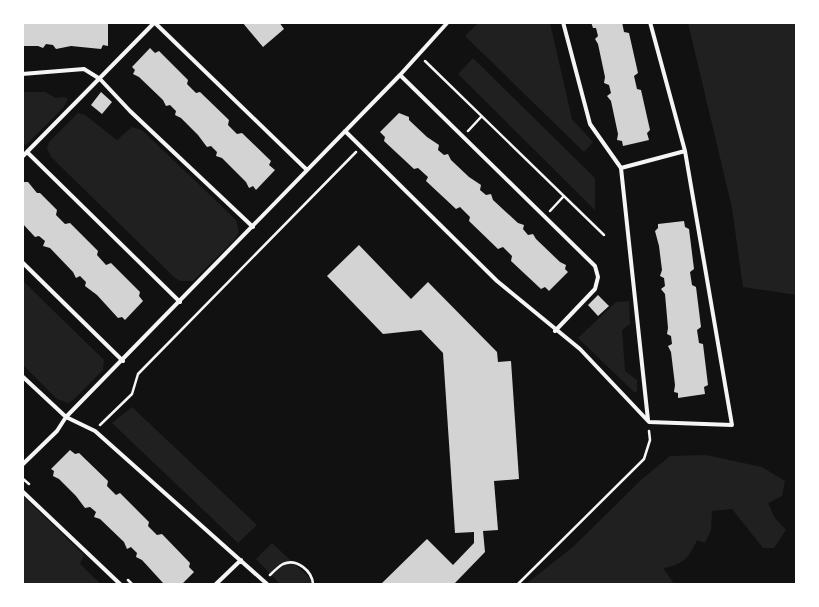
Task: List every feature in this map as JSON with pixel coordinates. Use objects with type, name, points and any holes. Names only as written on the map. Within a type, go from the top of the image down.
[{"type":"lane","points":[[440,22],[444,27]]},
{"type":"lane","points":[[22,465],[57,431],[66,417],[123,361],[400,75],[448,22]]},
{"type":"lane","points":[[563,22],[590,124],[621,168],[632,258],[644,395],[649,422]]},
{"type":"lane","points":[[345,131],[497,281],[555,331],[580,349],[649,422],[732,425],[685,151],[650,22]]},
{"type":"lane","points":[[22,157],[154,23],[307,170]]},
{"type":"lane","points":[[22,74],[84,69],[100,79],[130,111],[253,227]]},
{"type":"lane","points":[[400,75],[546,216],[594,266],[598,278],[595,289],[555,331]]},
{"type":"lane","points":[[621,168],[685,151]]},
{"type":"lane","points":[[27,152],[180,302]]},
{"type":"lane","points":[[22,262],[123,361]]},
{"type":"lane","points":[[22,376],[66,417],[95,431],[265,583]]},
{"type":"lane","points":[[22,491],[120,584]]},
{"type":"lane","points":[[216,584],[241,560]]},
{"type":"path","points":[[418,55],[604,235]]},
{"type":"path","points":[[463,136],[481,117]]},
{"type":"path","points":[[95,431],[132,394],[138,374],[361,148]]},
{"type":"path","points":[[546,216],[564,196]]},
{"type":"path","points":[[518,584],[644,459],[650,440],[649,422]]},
{"type":"path","points":[[265,583],[285,563],[295,563],[305,568],[312,578],[313,584]]},
{"type":"shaded area","points":[[478,23],[550,23],[572,119],[593,142],[584,152],[465,36]]},
{"type":"shaded area","points":[[688,23],[796,23],[796,295],[743,287],[732,208]]},
{"type":"shaded area","points":[[473,58],[595,178],[595,210],[458,74]]},
{"type":"shaded area","points":[[22,92],[45,92],[56,98],[64,97],[68,99],[63,108],[26,145],[23,144]]},
{"type":"shaded area","points":[[78,113],[85,115],[117,140],[132,127],[142,130],[236,220],[239,232],[236,238],[193,281],[180,281],[175,278],[51,157],[47,148],[49,142]]},
{"type":"shaded area","points":[[22,280],[104,360],[103,370],[68,403],[57,399],[23,365]]},
{"type":"shaded area","points":[[629,301],[630,324],[622,330],[625,371],[637,380],[637,391],[635,393],[578,338],[616,302]]},
{"type":"shaded area","points":[[132,407],[257,525],[238,543],[112,423]]},
{"type":"shaded area","points":[[706,455],[762,467],[785,481],[782,496],[768,503],[775,518],[786,530],[774,548],[763,548],[732,509],[712,511],[711,530],[705,543],[697,540],[691,552],[684,560],[676,565],[663,568],[674,584],[526,584],[574,546],[641,480],[670,456]]},
{"type":"shaded area","points":[[23,496],[84,555],[80,564],[101,584],[23,584]]},
{"type":"shaded area","points":[[272,543],[316,584],[280,584],[256,559]]},
{"type":"building","points":[[22,22],[108,22],[108,46],[103,45],[101,49],[71,46],[56,49],[53,45],[46,44],[43,48],[38,46],[22,46]]},
{"type":"building","points":[[242,22],[279,22],[284,29],[263,47]]},
{"type":"building","points":[[591,22],[622,22],[624,32],[629,33],[638,73],[634,76],[637,89],[641,90],[650,130],[647,133],[649,140],[623,146],[622,141],[617,140],[618,134],[611,101],[607,96],[611,93],[609,85],[604,83],[605,77],[598,44],[595,39],[598,36],[596,28],[593,28]]},
{"type":"building","points":[[150,48],[155,53],[159,51],[188,80],[187,84],[196,93],[200,92],[229,120],[228,125],[237,134],[242,133],[271,161],[269,165],[275,170],[256,190],[253,186],[249,188],[246,182],[222,158],[216,156],[217,152],[211,146],[207,147],[181,118],[175,115],[176,111],[170,105],[166,106],[163,100],[139,77],[133,74],[135,70],[132,67]]},
{"type":"building","points":[[101,92],[112,102],[102,114],[91,105]]},
{"type":"building","points":[[399,113],[409,117],[409,120],[427,137],[439,145],[438,150],[444,155],[448,154],[451,160],[469,177],[481,185],[480,190],[486,195],[491,194],[493,200],[518,223],[524,225],[523,229],[528,235],[533,234],[560,262],[566,265],[565,269],[568,272],[549,291],[545,287],[541,289],[511,261],[512,256],[503,247],[498,249],[469,221],[470,217],[460,207],[456,209],[426,181],[428,177],[418,168],[414,169],[384,141],[385,137],[380,132]]},
{"type":"building","points":[[22,182],[28,182],[37,193],[40,193],[57,210],[56,215],[65,224],[70,223],[98,251],[97,255],[106,265],[111,263],[140,292],[139,296],[143,301],[125,320],[122,317],[118,318],[97,295],[85,286],[86,282],[80,276],[76,278],[73,272],[50,248],[43,246],[45,241],[39,236],[35,237],[22,223]]},
{"type":"building","points":[[684,221],[685,227],[689,229],[694,269],[690,272],[692,285],[696,287],[701,327],[697,330],[699,343],[703,344],[708,385],[704,387],[705,394],[678,398],[678,393],[674,392],[675,385],[671,352],[668,346],[672,344],[671,336],[667,334],[665,294],[661,289],[665,286],[664,278],[660,276],[662,270],[655,231],[658,228],[658,224]]},
{"type":"building","points":[[359,245],[411,299],[428,282],[497,352],[498,362],[511,361],[519,479],[494,481],[498,530],[483,531],[485,552],[454,584],[382,583],[427,539],[453,565],[474,543],[474,532],[455,533],[443,353],[421,330],[383,334],[327,276]]},
{"type":"building","points":[[598,295],[609,306],[598,316],[588,305]]},
{"type":"building","points":[[70,450],[75,454],[79,453],[108,481],[107,486],[116,495],[120,493],[149,522],[148,526],[157,535],[162,534],[190,563],[189,567],[194,572],[182,584],[164,584],[142,560],[136,557],[137,553],[131,547],[127,549],[124,542],[100,519],[94,517],[96,512],[90,507],[85,508],[59,479],[53,476],[54,471],[51,469]]}]
